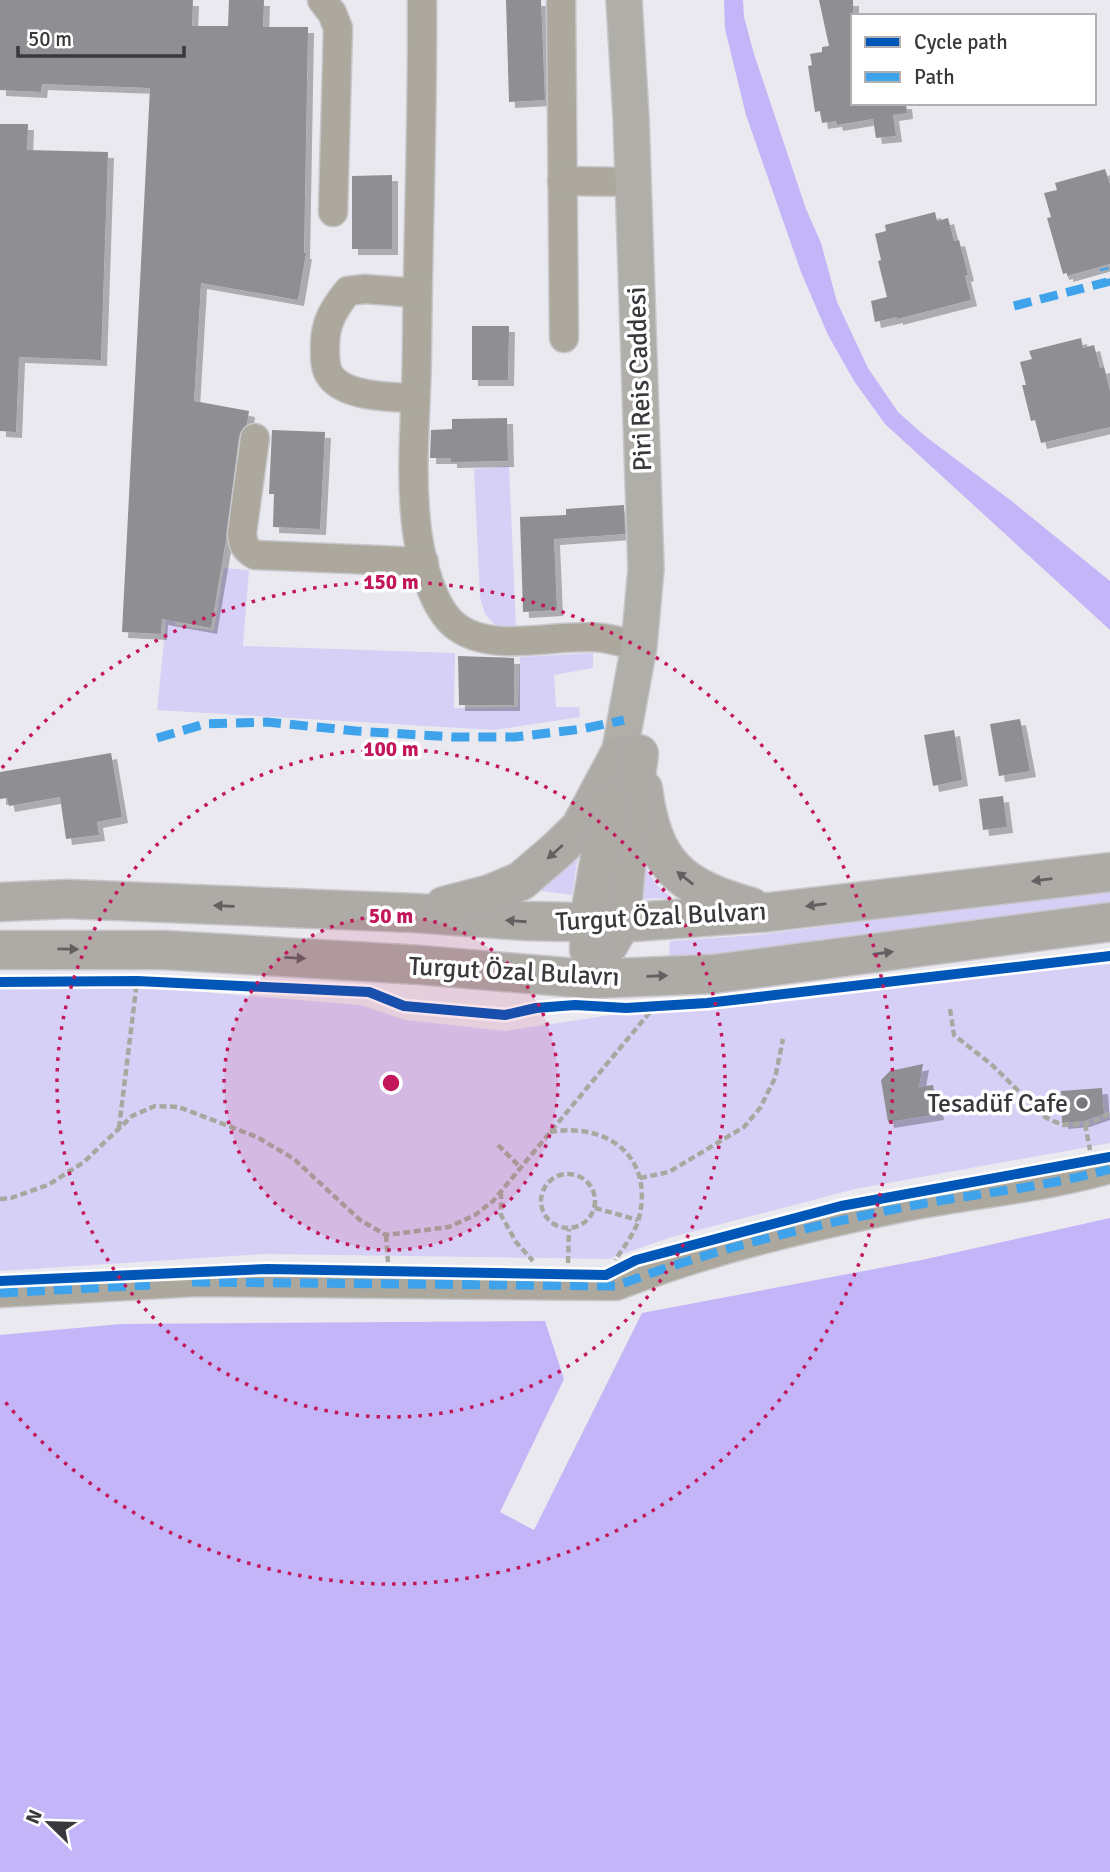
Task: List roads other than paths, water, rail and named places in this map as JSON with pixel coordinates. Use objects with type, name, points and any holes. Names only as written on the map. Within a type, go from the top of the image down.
[{"type":"highway","points":[[629,755],[657,846],[677,873],[700,889],[721,898],[770,912]]},
{"type":"highway","points":[[415,913],[490,894],[521,881],[580,828],[629,755]]},
{"type":"highway","points":[[589,979],[629,829],[629,755]]},
{"type":"highway","name":"Turgut Özal Bulvarı","points":[[0,902],[67,899],[415,913],[605,924],[770,912],[1110,872]]},
{"type":"highway","name":"Turgut Özal Bulavrı","points":[[0,950],[164,950],[420,965],[589,979],[713,974],[1110,922]]},
{"type":"main road","name":"Piri Reis Caddesi","points":[[624,0],[646,569],[629,755]]},
{"type":"main road","name":"Piri Reis Caddesi","points":[[629,755],[666,566],[652,346],[637,0]]},
{"type":"street","points":[[322,0],[332,13],[338,28],[333,212]]},
{"type":"street","points":[[422,0],[413,486],[418,533],[434,597],[446,617],[466,633],[494,640],[602,638],[639,646]]},
{"type":"street","points":[[561,0],[564,338]]},
{"type":"street","points":[[562,181],[633,182]]},
{"type":"street","points":[[415,398],[373,395],[343,387],[330,377],[324,358],[325,331],[334,307],[348,291],[365,289],[417,293]]},
{"type":"street","points":[[255,438],[242,533],[243,545],[247,550],[255,555],[424,562]]},
{"type":"street","points":[[0,1293],[196,1282],[575,1278],[616,1286],[677,1264],[820,1226],[1101,1163]]},
{"type":"place","name":"Tesadüf Cafe","points":[[1082,1103]]}]
